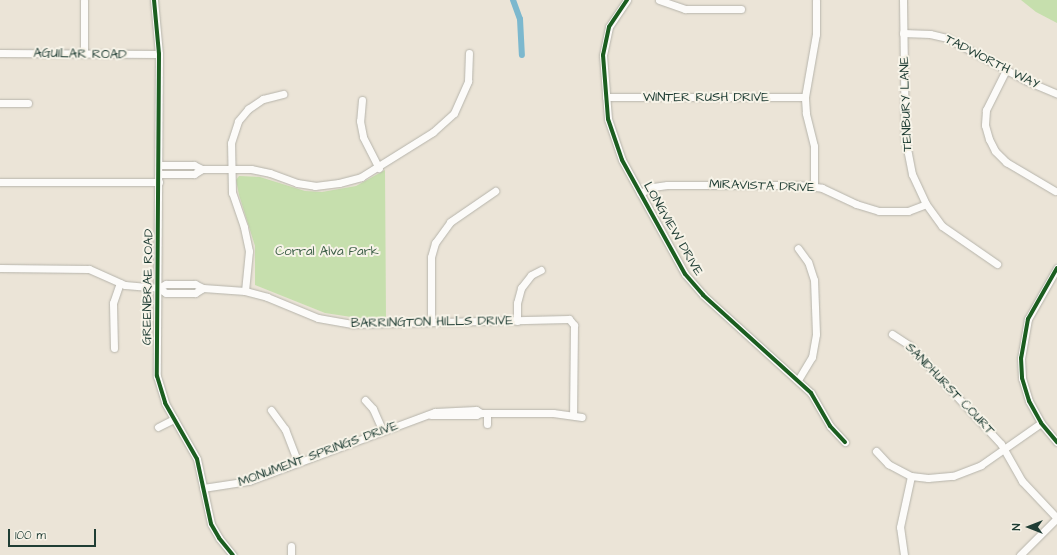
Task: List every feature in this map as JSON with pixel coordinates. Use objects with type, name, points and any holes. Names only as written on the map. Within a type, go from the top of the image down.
[{"type":"street","points":[[84,0],[84,54]]},
{"type":"street","name":"GREENBRAE ROAD","points":[[154,0],[159,54],[157,376],[163,398],[197,460],[211,524],[219,538],[234,555]]},
{"type":"street","name":"LONGVIEW DRIVE","points":[[627,0],[616,14],[606,36],[603,55],[606,96],[614,141],[681,269],[693,285],[798,380],[815,398],[830,426],[845,442]]},
{"type":"street","points":[[659,0],[680,8],[741,9]]},
{"type":"street","points":[[814,186],[814,146],[806,113],[805,96],[816,34],[816,0]]},
{"type":"street","name":"TENBURY LANE","points":[[903,0],[905,138],[912,174],[926,204],[948,232],[997,264]]},
{"type":"street","name":"TADWORTH WAY","points":[[903,33],[930,34],[947,38],[1006,70],[1057,94]]},
{"type":"street","name":"AGUILAR ROAD","points":[[0,53],[159,54]]},
{"type":"street","points":[[159,165],[194,165],[202,169],[260,170],[297,183],[315,186],[351,181],[379,168],[433,132],[454,112],[468,81],[469,53]]},
{"type":"street","points":[[1006,70],[986,110],[985,125],[989,139],[995,151],[1006,162],[1055,190]]},
{"type":"street","points":[[245,291],[249,267],[248,243],[232,193],[230,169],[232,139],[242,115],[263,99],[283,94]]},
{"type":"street","name":"WINTER RUSH DRIVE","points":[[606,96],[805,96]]},
{"type":"street","points":[[362,100],[360,121],[363,137],[379,168]]},
{"type":"street","points":[[0,103],[28,103]]},
{"type":"street","points":[[159,174],[194,174],[202,169]]},
{"type":"street","points":[[0,182],[159,182]]},
{"type":"street","name":"MIRAVISTA DRIVE","points":[[640,193],[653,187],[671,185],[814,186],[860,206],[879,211],[908,211],[926,204]]},
{"type":"street","points":[[431,321],[431,257],[435,243],[450,222],[495,191]]},
{"type":"street","points":[[798,248],[808,262],[814,280],[816,334],[812,357],[798,380]]},
{"type":"street","points":[[0,268],[85,268],[102,273],[120,283],[113,303],[114,348]]},
{"type":"street","points":[[1057,268],[1031,312],[1021,349],[1024,386],[1041,423],[1057,442]]},
{"type":"street","points":[[517,321],[517,302],[521,288],[531,275],[541,270]]},
{"type":"street","name":"BARRINGTON HILLS DRIVE","points":[[120,283],[158,288],[166,293],[195,293],[203,288],[245,291],[335,322],[367,325],[431,321],[572,321],[573,415]]},
{"type":"street","name":"SANDHURST COURT","points":[[892,334],[909,345],[1004,449],[1022,481],[1057,518]]},
{"type":"street","points":[[365,400],[373,410],[383,432]]},
{"type":"street","points":[[272,410],[283,425],[298,463]]},
{"type":"street","name":"MONUMENT SPRINGS DRIVE","points":[[204,488],[249,481],[431,415],[435,412],[476,410],[484,413],[573,415],[582,417]]},
{"type":"street","points":[[484,413],[487,424]]},
{"type":"street","points":[[158,427],[174,419]]},
{"type":"street","points":[[876,450],[888,464],[911,476],[928,478],[954,476],[981,465],[1041,423]]},
{"type":"street","points":[[904,555],[900,527],[911,476]]},
{"type":"street","points":[[1020,555],[1057,518]]},
{"type":"street","points":[[291,546],[291,555]]},
{"type":"green space","points":[[1021,0],[1057,0],[1057,23],[1036,12]]},
{"type":"green space","name":"Corral Alva Park","points":[[385,170],[386,317],[358,318],[325,313],[255,285],[255,246],[239,195],[236,180],[239,176],[260,177],[305,191],[322,192],[356,186]]},
{"type":"waterway","points":[[513,0],[520,19],[522,55]]},
{"type":"cycle path","points":[[154,0],[159,54],[157,376],[165,403],[197,459],[211,524],[219,538],[233,555]]},
{"type":"cycle path","points":[[627,0],[609,27],[603,55],[608,119],[622,160],[685,274],[703,295],[811,393],[830,426],[845,442]]},
{"type":"cycle path","points":[[1057,268],[1028,319],[1021,358],[1022,378],[1029,401],[1041,423],[1057,442]]}]
